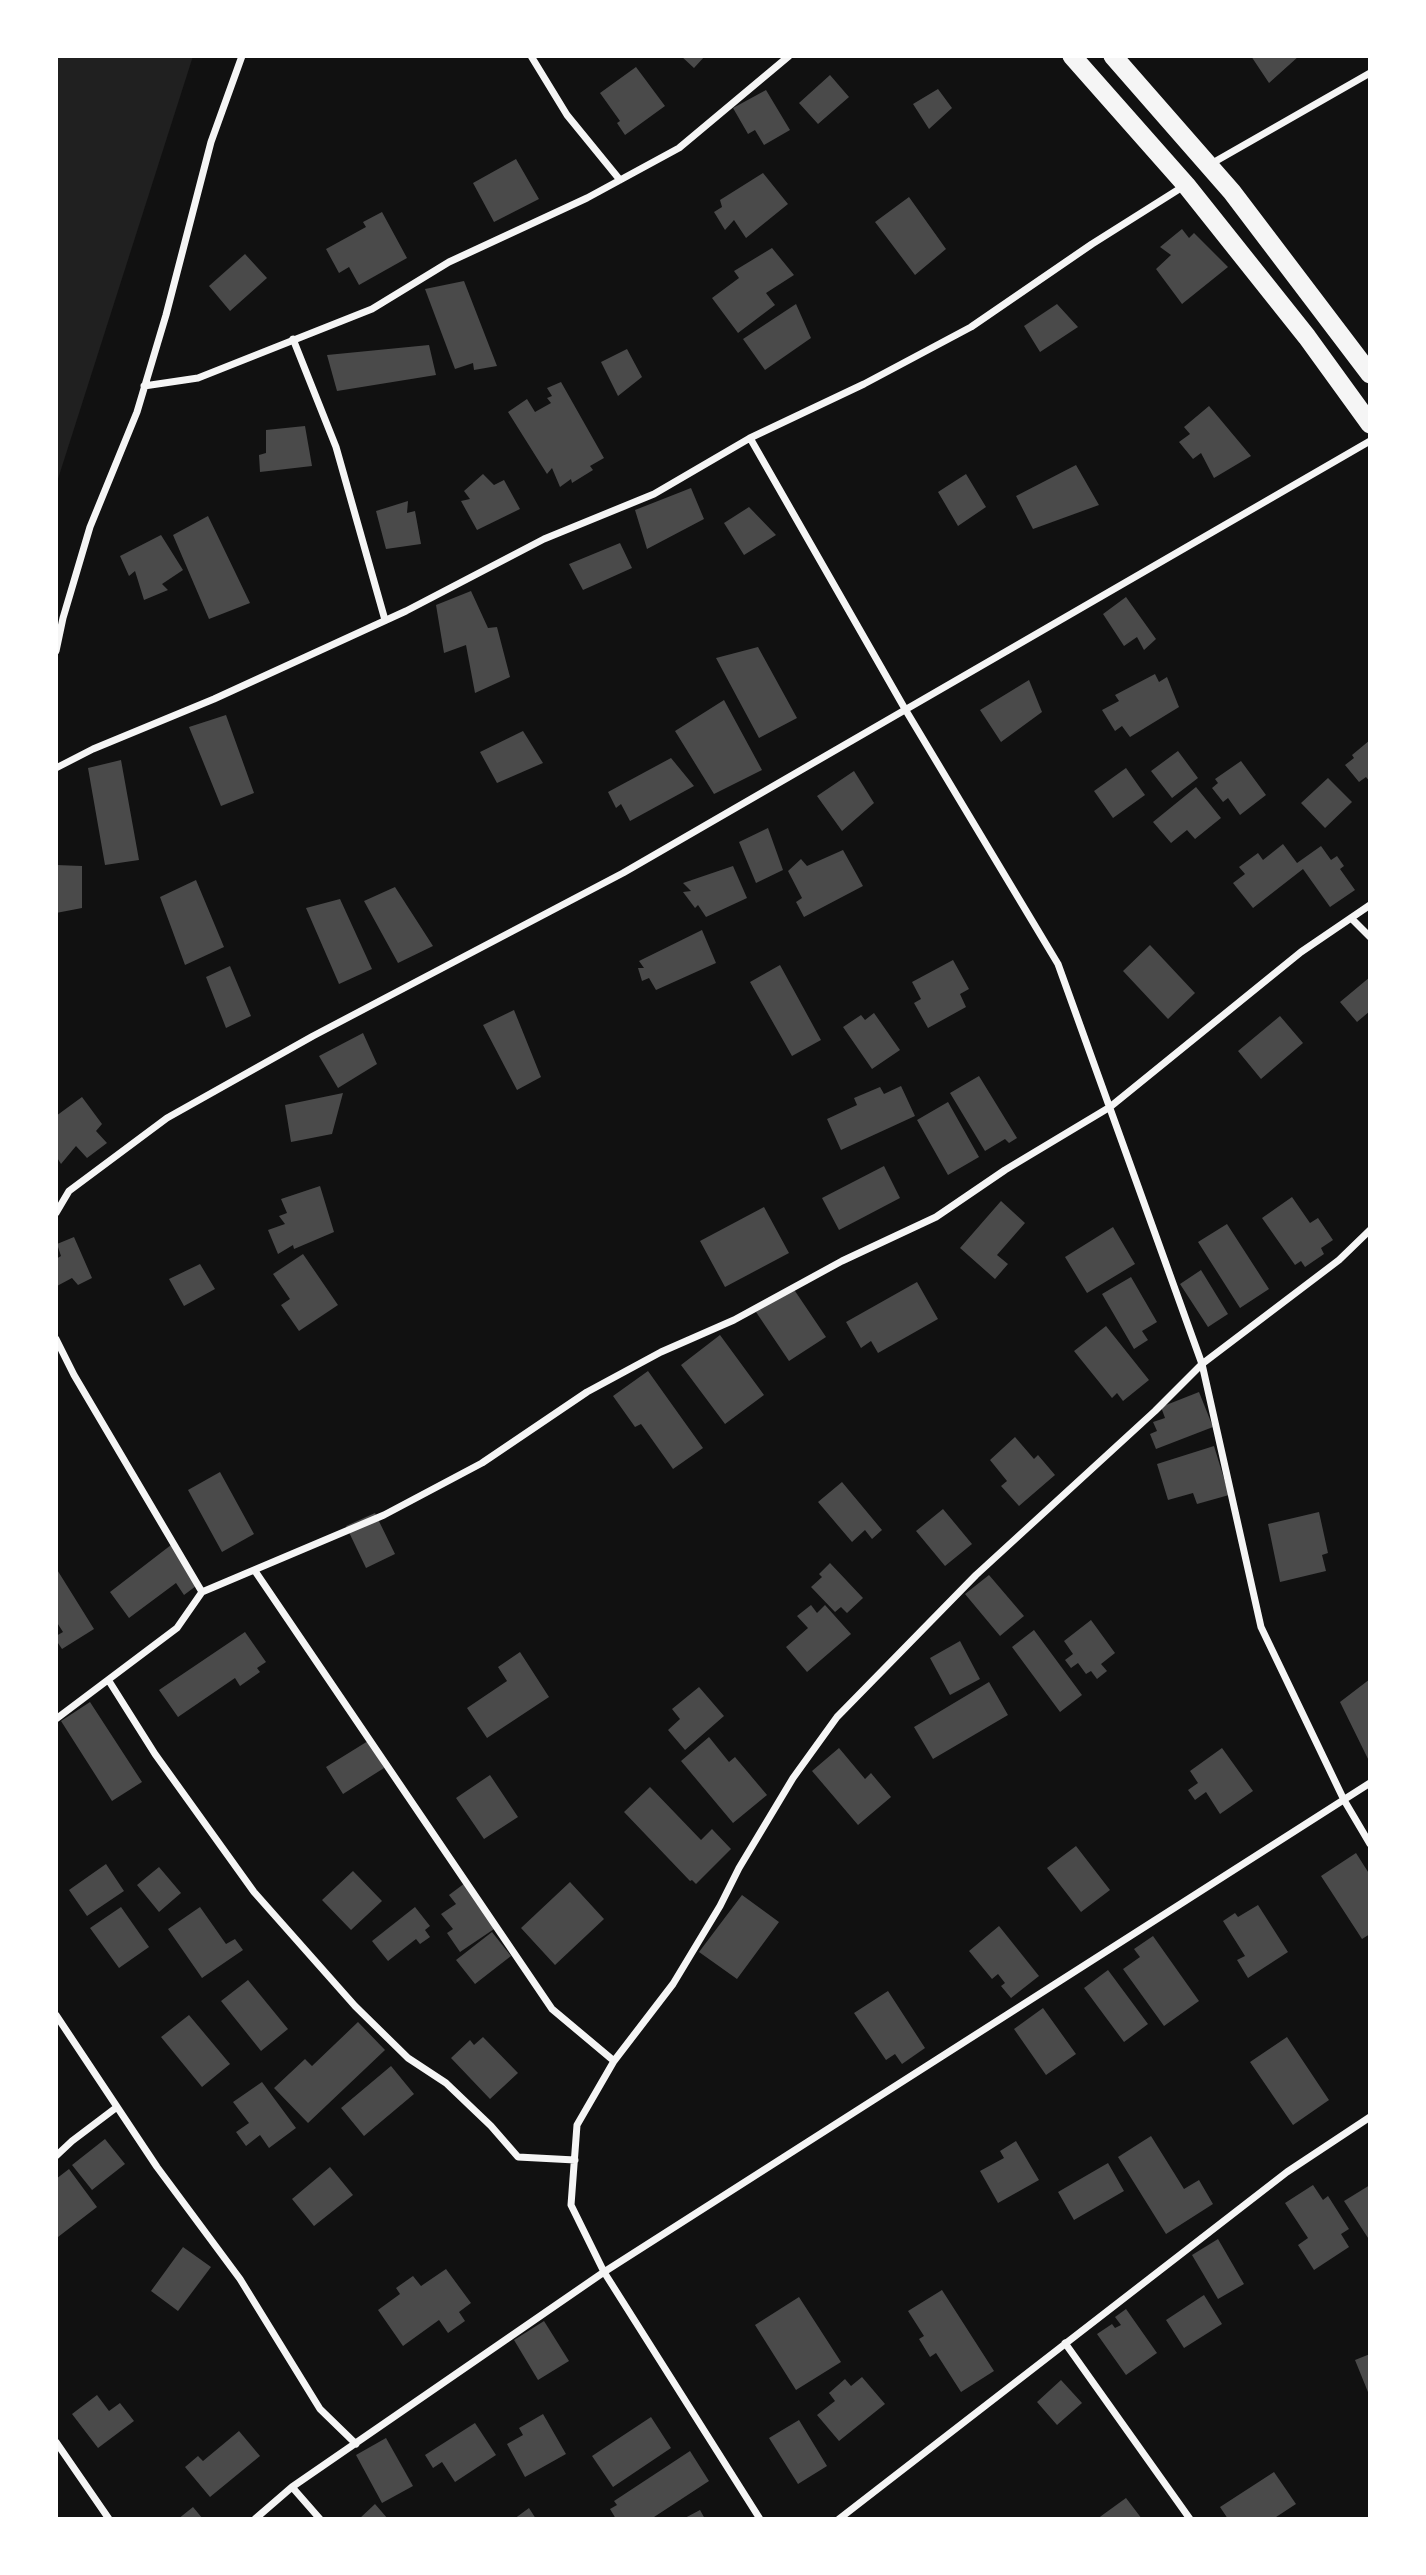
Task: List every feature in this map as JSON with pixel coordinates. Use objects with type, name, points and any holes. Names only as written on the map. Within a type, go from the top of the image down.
[{"type":"highway","points":[[1072,56],[1186,185],[1307,337],[1370,424]]},
{"type":"highway","points":[[1113,56],[1209,165],[1332,321],[1370,374]]},
{"type":"street","points":[[56,651],[90,527],[137,412],[166,315],[211,142],[242,56]]},
{"type":"street","points":[[531,56],[567,115],[620,180]]},
{"type":"street","points":[[144,386],[198,378],[372,309],[449,262],[620,180],[679,148],[789,56]]},
{"type":"street","points":[[1209,165],[1370,73]]},
{"type":"street","points":[[56,768],[385,620],[544,539],[654,494],[750,438],[864,384],[971,327],[1092,244],[1186,185]]},
{"type":"street","points":[[293,339],[336,447],[385,620]]},
{"type":"street","points":[[750,438],[905,709],[1058,964],[1202,1364],[1261,1627],[1343,1800],[1370,1844]]},
{"type":"street","points":[[56,1213],[69,1191],[167,1118],[313,1036],[623,873],[1370,441]]},
{"type":"street","points":[[56,1719],[177,1628],[202,1592],[384,1515],[482,1463],[587,1392],[629,1369],[734,1320],[842,1261],[936,1217],[1005,1170],[1110,1107],[1301,952],[1370,905]]},
{"type":"street","points":[[1351,918],[1370,937]]},
{"type":"street","points":[[760,2519],[604,2272],[571,2205],[577,2125],[614,2062],[673,1984],[720,1906],[738,1868],[793,1779],[837,1717],[975,1575],[1155,1411],[1202,1364],[1339,1260],[1370,1230]]},
{"type":"street","points":[[56,1339],[202,1592]]},
{"type":"street","points":[[255,1570],[552,2009],[614,2062]]},
{"type":"street","points":[[109,1681],[155,1754],[254,1892],[355,2006],[408,2058],[446,2083],[491,2126],[518,2157],[575,2160]]},
{"type":"street","points":[[255,2519],[292,2487],[604,2272],[1370,1783]]},
{"type":"street","points":[[56,2015],[157,2167],[240,2279],[320,2409],[356,2444]]},
{"type":"street","points":[[56,2156],[117,2107]]},
{"type":"street","points":[[839,2519],[1287,2172],[1370,2117]]},
{"type":"street","points":[[1065,2343],[1190,2519]]},
{"type":"street","points":[[56,2442],[109,2519]]},
{"type":"street","points":[[292,2487],[320,2519]]},
{"type":"shaded area","points":[[56,56],[193,56],[56,485]]},
{"type":"building","points":[[681,56],[705,56],[694,68]]},
{"type":"building","points":[[1251,56],[1299,56],[1269,83]]},
{"type":"building","points":[[636,67],[665,106],[625,135],[617,123],[620,121],[600,93]]},
{"type":"building","points":[[830,75],[849,97],[818,124],[799,103]]},
{"type":"building","points":[[938,89],[952,108],[929,129],[913,104]]},
{"type":"building","points":[[766,90],[790,130],[764,145],[755,130],[748,134],[733,108]]},
{"type":"building","points":[[516,159],[539,199],[494,222],[473,183]]},
{"type":"building","points":[[763,173],[788,204],[746,238],[734,220],[725,230],[714,212],[722,207],[720,200]]},
{"type":"building","points":[[909,197],[946,249],[915,275],[875,222]]},
{"type":"building","points":[[382,212],[407,258],[359,285],[349,267],[339,273],[326,249],[366,227],[363,222]]},
{"type":"building","points":[[1182,229],[1189,238],[1194,233],[1228,267],[1182,304],[1156,269],[1171,255],[1160,247]]},
{"type":"building","points":[[772,248],[794,275],[766,293],[775,305],[738,333],[712,298],[739,278],[734,271]]},
{"type":"building","points":[[245,254],[267,278],[230,311],[209,286]]},
{"type":"building","points":[[464,281],[497,366],[474,370],[473,363],[455,369],[425,289]]},
{"type":"building","points":[[796,304],[811,338],[765,370],[743,339]]},
{"type":"building","points":[[1057,304],[1078,327],[1040,352],[1024,326]]},
{"type":"building","points":[[429,345],[436,375],[337,391],[327,355]]},
{"type":"building","points":[[627,349],[642,377],[618,396],[601,362]]},
{"type":"building","points":[[561,382],[604,458],[590,466],[593,470],[560,487],[552,468],[547,474],[508,412],[527,399],[535,412],[551,403],[547,398],[552,396],[547,388]]},
{"type":"building","points":[[1209,406],[1251,456],[1214,478],[1201,453],[1193,459],[1179,442],[1190,434],[1184,427]]},
{"type":"building","points":[[305,426],[312,466],[260,472],[259,455],[266,453],[266,430]]},
{"type":"building","points":[[1076,465],[1099,505],[1033,529],[1016,496]]},
{"type":"building","points":[[483,474],[494,485],[504,480],[520,509],[477,530],[461,501],[470,499],[464,491]]},
{"type":"building","points":[[966,474],[986,507],[958,526],[938,492]]},
{"type":"building","points":[[691,488],[704,519],[647,549],[635,510]]},
{"type":"building","points":[[408,501],[407,513],[415,511],[421,544],[386,549],[376,511]]},
{"type":"building","points":[[749,507],[776,535],[744,555],[724,523]]},
{"type":"building","points":[[208,516],[250,603],[209,619],[173,535]]},
{"type":"building","points":[[161,535],[183,570],[162,584],[168,590],[144,600],[135,571],[129,576],[120,556]]},
{"type":"building","points":[[620,543],[632,568],[583,590],[569,564]]},
{"type":"building","points":[[471,591],[488,628],[497,627],[510,677],[475,693],[466,645],[444,653],[436,605]]},
{"type":"building","points":[[1126,597],[1156,639],[1144,650],[1137,637],[1124,646],[1103,614]]},
{"type":"building","points":[[758,647],[797,718],[759,738],[716,658]]},
{"type":"building","points":[[1155,674],[1159,682],[1167,677],[1179,707],[1130,737],[1122,726],[1115,731],[1102,710],[1119,701],[1115,695]]},
{"type":"building","points":[[1029,680],[1042,712],[1001,742],[980,710]]},
{"type":"building","points":[[724,700],[762,770],[714,794],[675,731]]},
{"type":"building","points":[[226,715],[254,793],[221,806],[189,727]]},
{"type":"building","points":[[523,731],[543,763],[497,783],[480,752]]},
{"type":"building","points":[[1370,740],[1370,782],[1366,777],[1359,782],[1345,765],[1354,758],[1352,755]]},
{"type":"building","points":[[1178,751],[1198,778],[1172,798],[1151,771]]},
{"type":"building","points":[[671,758],[694,786],[630,821],[621,804],[616,808],[608,792]]},
{"type":"building","points":[[121,760],[139,860],[105,865],[88,768]]},
{"type":"building","points":[[1241,761],[1266,795],[1240,815],[1228,798],[1223,802],[1212,788],[1218,783],[1215,779]]},
{"type":"building","points":[[1126,768],[1145,795],[1113,818],[1094,791]]},
{"type":"building","points":[[854,771],[874,803],[842,831],[817,796]]},
{"type":"building","points":[[1328,778],[1352,802],[1325,828],[1301,803]]},
{"type":"building","points":[[1196,787],[1221,818],[1195,839],[1187,830],[1171,843],[1153,822]]},
{"type":"building","points":[[768,828],[783,870],[756,883],[739,842]]},
{"type":"building","points":[[1283,844],[1297,863],[1321,846],[1331,860],[1337,856],[1344,866],[1340,869],[1355,890],[1330,907],[1303,869],[1253,908],[1233,883],[1245,874],[1239,867],[1258,853],[1263,860]]},
{"type":"building","points":[[843,850],[863,886],[804,917],[796,902],[802,898],[788,871],[801,859],[807,866]]},
{"type":"building","points":[[56,865],[82,866],[82,908],[56,913]]},
{"type":"building","points":[[733,866],[747,898],[706,917],[698,905],[695,908],[683,892],[691,891],[683,883]]},
{"type":"building","points":[[196,880],[224,947],[185,965],[160,897]]},
{"type":"building","points":[[395,887],[433,946],[398,963],[364,901]]},
{"type":"building","points":[[340,899],[372,969],[339,984],[306,908]]},
{"type":"building","points":[[702,930],[716,963],[656,990],[649,978],[642,981],[638,968],[644,968],[639,961]]},
{"type":"building","points":[[1150,945],[1195,993],[1168,1019],[1123,971]]},
{"type":"building","points":[[953,960],[969,989],[960,994],[966,1007],[928,1028],[914,1003],[921,999],[912,982]]},
{"type":"building","points":[[780,965],[821,1040],[792,1056],[750,982]]},
{"type":"building","points":[[230,966],[251,1016],[226,1028],[206,977]]},
{"type":"building","points":[[1370,977],[1370,1011],[1357,1022],[1340,1002]]},
{"type":"building","points":[[514,1010],[541,1077],[517,1090],[483,1025]]},
{"type":"building","points":[[874,1013],[900,1050],[872,1069],[843,1027],[861,1015],[865,1020]]},
{"type":"building","points":[[1280,1016],[1303,1043],[1261,1079],[1238,1051]]},
{"type":"building","points":[[363,1033],[377,1064],[338,1088],[319,1056]]},
{"type":"building","points":[[979,1076],[1017,1138],[1009,1143],[1005,1139],[985,1151],[950,1093]]},
{"type":"building","points":[[901,1086],[915,1116],[841,1150],[827,1119],[857,1105],[854,1098],[880,1087],[884,1094]]},
{"type":"building","points":[[343,1093],[332,1134],[291,1142],[285,1105]]},
{"type":"building","points":[[82,1097],[102,1124],[96,1131],[107,1143],[87,1158],[76,1146],[61,1164],[56,1156],[56,1116]]},
{"type":"building","points":[[948,1102],[979,1157],[948,1175],[917,1120]]},
{"type":"building","points":[[884,1166],[900,1198],[839,1230],[822,1198]]},
{"type":"building","points":[[320,1186],[334,1232],[294,1249],[293,1245],[278,1254],[268,1230],[285,1224],[279,1216],[287,1213],[281,1199]]},
{"type":"building","points":[[1292,1197],[1310,1223],[1318,1218],[1333,1240],[1321,1248],[1324,1254],[1305,1267],[1301,1261],[1295,1265],[1262,1218]]},
{"type":"building","points":[[1001,1201],[1025,1223],[997,1255],[1008,1264],[995,1279],[960,1248]]},
{"type":"building","points":[[764,1207],[789,1253],[725,1287],[700,1241]]},
{"type":"building","points":[[1227,1224],[1269,1289],[1240,1308],[1198,1242]]},
{"type":"building","points":[[1113,1227],[1135,1264],[1087,1293],[1065,1257]]},
{"type":"building","points":[[74,1237],[92,1278],[78,1285],[72,1278],[57,1286],[56,1259],[61,1256],[57,1244]]},
{"type":"building","points":[[303,1254],[338,1305],[299,1331],[281,1305],[290,1299],[273,1274]]},
{"type":"building","points":[[200,1264],[215,1289],[184,1306],[169,1279]]},
{"type":"building","points":[[1201,1270],[1228,1314],[1208,1327],[1180,1284]]},
{"type":"building","points":[[1131,1277],[1157,1322],[1142,1331],[1148,1340],[1134,1349],[1102,1294]]},
{"type":"building","points":[[917,1282],[938,1319],[878,1353],[871,1341],[861,1348],[846,1322]]},
{"type":"building","points":[[793,1288],[826,1337],[789,1361],[756,1312]]},
{"type":"building","points":[[1106,1326],[1149,1380],[1123,1401],[1117,1393],[1112,1398],[1074,1351]]},
{"type":"building","points":[[720,1335],[764,1395],[725,1424],[681,1365]]},
{"type":"building","points":[[648,1371],[703,1448],[673,1469],[641,1424],[635,1427],[613,1396]]},
{"type":"building","points":[[1199,1392],[1213,1427],[1156,1449],[1150,1434],[1157,1431],[1153,1422],[1165,1418],[1161,1407]]},
{"type":"building","points":[[1015,1437],[1034,1459],[1038,1455],[1055,1475],[1019,1506],[1001,1486],[1007,1481],[990,1460]]},
{"type":"building","points":[[1214,1446],[1229,1495],[1197,1504],[1193,1493],[1168,1500],[1157,1464]]},
{"type":"building","points":[[220,1472],[254,1534],[222,1552],[188,1490]]},
{"type":"building","points":[[842,1482],[882,1530],[872,1539],[865,1530],[852,1542],[818,1502]]},
{"type":"building","points":[[943,1509],[972,1544],[945,1566],[916,1531]]},
{"type":"building","points":[[1319,1512],[1328,1553],[1322,1555],[1326,1571],[1280,1582],[1268,1524]]},
{"type":"building","points":[[375,1513],[395,1554],[366,1568],[346,1526]]},
{"type":"building","points":[[171,1545],[200,1583],[184,1595],[176,1583],[129,1618],[110,1592]]},
{"type":"building","points":[[830,1563],[863,1598],[847,1613],[841,1607],[835,1612],[811,1587],[822,1577],[819,1574]]},
{"type":"building","points":[[56,1568],[94,1629],[62,1649],[56,1640],[56,1636],[63,1632],[56,1621]]},
{"type":"building","points":[[989,1575],[1024,1616],[1000,1636],[965,1594]]},
{"type":"building","points":[[811,1605],[817,1613],[825,1605],[851,1634],[807,1672],[786,1647],[808,1628],[797,1616]]},
{"type":"building","points":[[1091,1620],[1115,1653],[1101,1664],[1107,1671],[1097,1679],[1091,1671],[1086,1674],[1078,1663],[1071,1668],[1065,1660],[1073,1654],[1064,1641]]},
{"type":"building","points":[[1034,1630],[1082,1695],[1060,1712],[1012,1647]]},
{"type":"building","points":[[245,1632],[266,1662],[257,1668],[260,1672],[240,1686],[235,1678],[178,1717],[159,1690]]},
{"type":"building","points":[[960,1641],[980,1679],[950,1695],[930,1658]]},
{"type":"building","points":[[520,1652],[549,1697],[487,1738],[467,1708],[507,1681],[498,1667]]},
{"type":"building","points":[[1370,1679],[1370,1763],[1340,1702]]},
{"type":"building","points":[[989,1682],[1008,1715],[933,1759],[914,1727]]},
{"type":"building","points":[[699,1687],[724,1716],[685,1750],[668,1730],[680,1719],[672,1709]]},
{"type":"building","points":[[90,1702],[142,1782],[112,1801],[61,1721]]},
{"type":"building","points":[[709,1737],[729,1762],[735,1757],[767,1795],[733,1823],[681,1761]]},
{"type":"building","points":[[368,1741],[384,1768],[343,1794],[326,1767]]},
{"type":"building","points":[[839,1748],[865,1779],[871,1773],[891,1797],[858,1825],[812,1771]]},
{"type":"building","points":[[1222,1748],[1253,1791],[1220,1814],[1206,1792],[1195,1800],[1188,1790],[1198,1783],[1190,1771]]},
{"type":"building","points":[[490,1775],[518,1817],[484,1839],[456,1798]]},
{"type":"building","points":[[650,1787],[701,1840],[712,1829],[731,1849],[696,1884],[690,1881],[624,1812]]},
{"type":"building","points":[[1076,1846],[1110,1890],[1081,1912],[1047,1868]]},
{"type":"building","points":[[1356,1853],[1370,1875],[1370,1934],[1362,1939],[1321,1876]]},
{"type":"building","points":[[106,1864],[124,1891],[87,1916],[69,1890]]},
{"type":"building","points":[[159,1867],[181,1893],[159,1912],[137,1885]]},
{"type":"building","points":[[353,1871],[382,1901],[351,1930],[322,1900]]},
{"type":"building","points":[[570,1882],[604,1919],[555,1965],[521,1928]]},
{"type":"building","points":[[465,1883],[497,1927],[460,1952],[447,1933],[453,1929],[441,1914],[456,1904],[449,1895]]},
{"type":"building","points":[[742,1895],[779,1922],[737,1979],[699,1952]]},
{"type":"building","points":[[1258,1905],[1288,1952],[1248,1978],[1237,1960],[1245,1956],[1223,1921],[1235,1913],[1238,1917]]},
{"type":"building","points":[[121,1907],[149,1947],[119,1968],[90,1928]]},
{"type":"building","points":[[200,1907],[226,1944],[235,1939],[243,1950],[202,1978],[168,1929]]},
{"type":"building","points":[[415,1907],[430,1926],[425,1930],[430,1937],[420,1944],[416,1939],[388,1961],[372,1941]]},
{"type":"building","points":[[999,1926],[1039,1976],[1011,1998],[1001,1986],[1005,1983],[998,1974],[992,1979],[969,1951]]},
{"type":"building","points":[[492,1932],[511,1956],[475,1984],[456,1960]]},
{"type":"building","points":[[1153,1936],[1199,2001],[1164,2026],[1123,1969],[1140,1957],[1134,1949]]},
{"type":"building","points":[[1108,1970],[1148,2024],[1124,2042],[1084,1988]]},
{"type":"building","points":[[248,1980],[288,2029],[261,2051],[221,2001]]},
{"type":"building","points":[[888,1991],[925,2048],[902,2064],[895,2054],[886,2060],[854,2013]]},
{"type":"building","points":[[1043,2008],[1076,2054],[1046,2075],[1014,2029]]},
{"type":"building","points":[[189,2015],[230,2064],[202,2087],[161,2037]]},
{"type":"building","points":[[358,2022],[385,2050],[308,2123],[274,2088],[305,2059],[312,2066]]},
{"type":"building","points":[[483,2037],[518,2073],[490,2099],[451,2058],[470,2040],[474,2045]]},
{"type":"building","points":[[1287,2037],[1329,2100],[1293,2125],[1250,2062]]},
{"type":"building","points":[[391,2066],[414,2094],[364,2136],[341,2108]]},
{"type":"building","points":[[262,2082],[296,2128],[269,2148],[260,2135],[246,2146],[236,2132],[249,2123],[233,2102]]},
{"type":"building","points":[[1151,2136],[1184,2189],[1199,2180],[1213,2204],[1166,2234],[1118,2157]]},
{"type":"building","points":[[105,2139],[125,2164],[92,2190],[72,2165]]},
{"type":"building","points":[[1016,2141],[1039,2180],[998,2203],[980,2171],[1004,2158],[1000,2151]]},
{"type":"building","points":[[1108,2163],[1124,2191],[1074,2220],[1058,2192]]},
{"type":"building","points":[[330,2167],[353,2195],[314,2226],[292,2199]]},
{"type":"building","points":[[69,2169],[97,2207],[58,2237],[56,2179]]},
{"type":"building","points":[[1313,2185],[1323,2200],[1328,2196],[1349,2229],[1341,2234],[1349,2247],[1314,2270],[1298,2245],[1308,2238],[1285,2203]]},
{"type":"building","points":[[1370,2185],[1370,2241],[1344,2201]]},
{"type":"building","points":[[1218,2239],[1244,2284],[1218,2299],[1192,2255]]},
{"type":"building","points":[[183,2247],[211,2267],[178,2311],[151,2291]]},
{"type":"building","points":[[446,2269],[471,2303],[459,2312],[465,2321],[448,2333],[439,2320],[403,2346],[378,2310],[400,2294],[396,2288],[413,2276],[421,2286]]},
{"type":"building","points":[[942,2290],[994,2371],[961,2392],[936,2353],[930,2357],[919,2339],[924,2336],[908,2311]]},
{"type":"building","points":[[1204,2295],[1222,2324],[1184,2348],[1166,2320]]},
{"type":"building","points":[[799,2297],[841,2362],[796,2390],[755,2325]]},
{"type":"building","points":[[1126,2309],[1157,2353],[1126,2375],[1097,2334],[1112,2324],[1115,2328],[1121,2325],[1115,2317]]},
{"type":"building","points":[[544,2321],[569,2361],[538,2380],[514,2340]]},
{"type":"building","points":[[1370,2354],[1370,2397],[1355,2360]]},
{"type":"building","points":[[862,2377],[885,2404],[839,2441],[817,2415],[835,2401],[829,2393],[845,2379],[851,2386]]},
{"type":"building","points":[[1061,2380],[1082,2403],[1057,2425],[1037,2402]]},
{"type":"building","points":[[97,2395],[109,2411],[120,2403],[134,2421],[98,2448],[72,2414]]},
{"type":"building","points":[[543,2414],[566,2454],[525,2477],[507,2444],[523,2435],[519,2428]]},
{"type":"building","points":[[651,2417],[671,2448],[613,2487],[592,2456]]},
{"type":"building","points":[[799,2420],[827,2466],[798,2484],[769,2438]]},
{"type":"building","points":[[475,2423],[496,2455],[455,2482],[442,2462],[433,2468],[425,2455]]},
{"type":"building","points":[[239,2431],[260,2456],[210,2497],[185,2467],[198,2456],[203,2461]]},
{"type":"building","points":[[386,2438],[413,2486],[382,2503],[356,2455]]},
{"type":"building","points":[[690,2451],[709,2481],[651,2519],[616,2519],[610,2509],[617,2505],[614,2501]]},
{"type":"building","points":[[1274,2472],[1296,2504],[1273,2519],[1228,2519],[1220,2507]]},
{"type":"building","points":[[1126,2498],[1142,2519],[1097,2519]]},
{"type":"building","points":[[375,2504],[388,2519],[359,2519]]},
{"type":"building","points":[[193,2507],[203,2519],[178,2519]]},
{"type":"building","points":[[529,2508],[536,2519],[514,2519]]},
{"type":"building","points":[[700,2510],[705,2519],[683,2519]]}]
